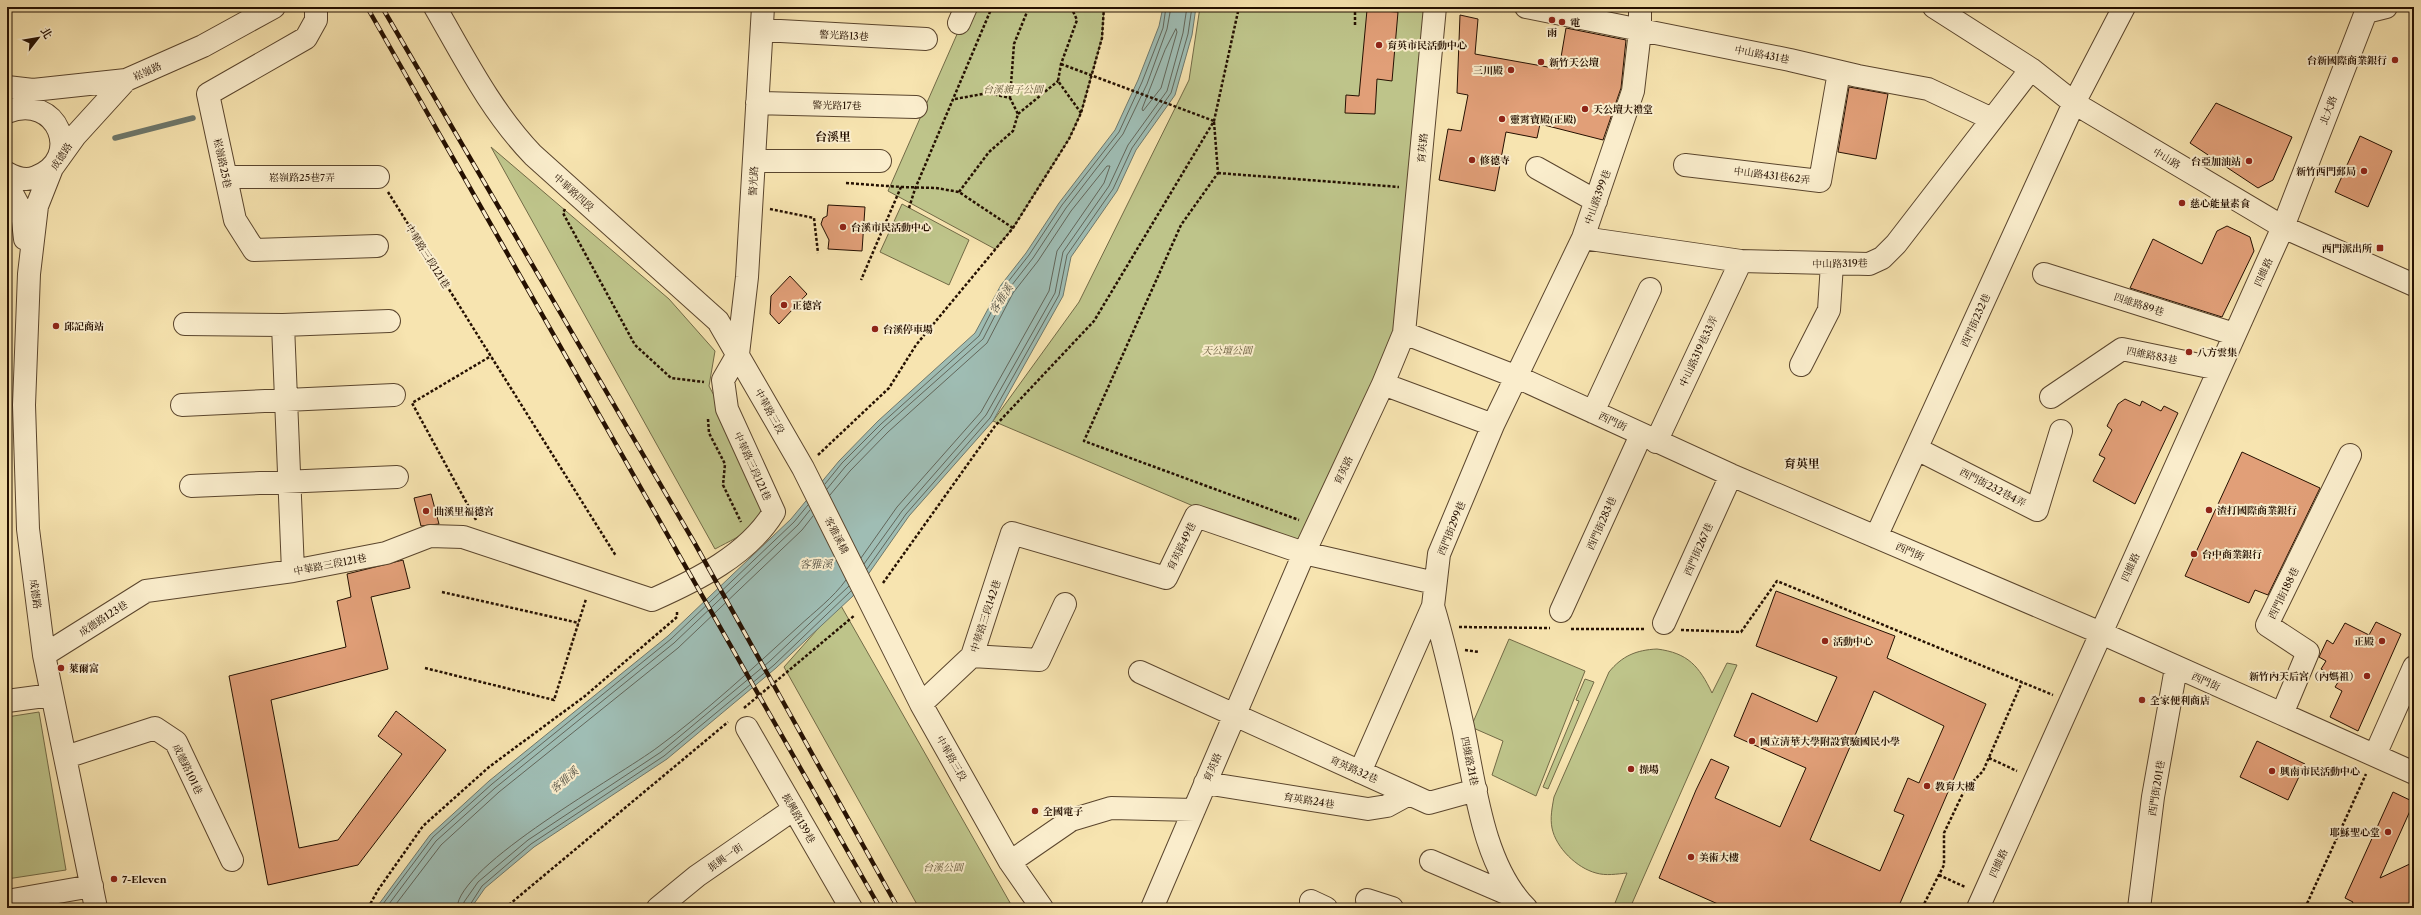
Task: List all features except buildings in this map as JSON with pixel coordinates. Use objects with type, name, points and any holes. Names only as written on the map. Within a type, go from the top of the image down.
[{"type":"street","name":"崧嶺路","points":[[7,87],[33,90],[126,80],[203,46],[274,7]]},
{"type":"street","name":"崧嶺路25巷","points":[[316,7],[316,20],[306,38],[208,94],[235,220],[254,250],[377,246]]},
{"type":"street","name":"中華路四段","points":[[435,7],[486,97],[514,135],[533,155],[718,321],[738,354]]},
{"type":"street","name":"警光路","points":[[738,354],[752,206],[763,7]]},
{"type":"street","name":"育英路","points":[[1152,908],[1304,553],[1383,384],[1404,333],[1435,7]]},
{"type":"street","name":"中山路431巷","points":[[1526,7],[1928,89],[1992,119]]},
{"type":"street","name":"中山路399巷","points":[[1517,376],[1583,238],[1633,91],[1640,31],[1640,7]]},
{"type":"street","name":"中山路","points":[[1934,7],[2031,69],[2074,103],[2283,227],[2414,285]]},
{"type":"street","name":"西門街232巷","points":[[1876,537],[2074,103],[2124,7]]},
{"type":"street","name":"北大路","points":[[2283,227],[2372,9]]},
{"type":"street","name":"警光路13巷","points":[[762,30],[926,39]]},
{"type":"street","name":"中山路319巷","points":[[1583,238],[1741,261],[1869,264],[1882,258],[1896,244],[2031,69]]},
{"type":"street","name":"中山路431巷62弄","points":[[1685,165],[1820,181],[1839,72]]},
{"type":"street","name":"成德路","points":[[96,908],[44,655],[28,528],[24,405],[29,274],[37,206],[52,168],[75,136],[126,80]]},
{"type":"street","points":[[7,112],[33,90],[57,126],[61,136],[61,148],[58,158],[52,168],[33,178],[22,179],[7,173]]},
{"type":"street","name":"警光路17巷","points":[[757,104],[916,107]]},
{"type":"street","points":[[7,112],[18,108],[29,108],[40,110],[50,117]]},
{"type":"street","points":[[754,162],[880,161]]},
{"type":"street","points":[[1537,168],[1596,201]]},
{"type":"street","name":"崧嶺路25巷7弄","points":[[226,177],[378,177]]},
{"type":"street","name":"成德路","points":[[7,184],[22,212],[29,274]]},
{"type":"street","name":"四維路","points":[[1981,902],[2283,227]]},
{"type":"street","name":"中山路319巷33弄","points":[[1648,438],[1741,261]]},
{"type":"street","points":[[1801,365],[1829,310],[1832,264]]},
{"type":"street","name":"四維路89巷","points":[[2044,274],[2234,334]]},
{"type":"street","points":[[1593,412],[1650,289]]},
{"type":"street","points":[[185,324],[283,325],[389,321]]},
{"type":"street","points":[[283,325],[293,571]]},
{"type":"street","name":"西門街","points":[[1404,333],[1517,376],[1648,438],[1731,475],[2101,633],[2176,668],[2414,773]]},
{"type":"street","name":"四維路83巷","points":[[2051,398],[2122,349],[2219,369]]},
{"type":"street","name":"中華路三段","points":[[738,354],[803,468]]},
{"type":"street","name":"中華路三段121巷","points":[[165,588],[293,571],[386,553],[430,536],[463,537],[652,600],[679,588],[734,556],[765,527],[774,512],[727,409],[723,380],[738,354]]},
{"type":"street","name":"西門街299巷","points":[[1360,772],[1433,606],[1439,554],[1493,425],[1517,376]]},
{"type":"street","points":[[1383,384],[1493,425]]},
{"type":"street","points":[[182,405],[286,399],[394,396]]},
{"type":"street","name":"西門街232巷4弄","points":[[1917,449],[2037,510],[2061,430]]},
{"type":"street","name":"西門街283巷","points":[[1562,623],[1648,438]]},
{"type":"street","name":"西門街188巷","points":[[2282,714],[2308,652],[2267,625],[2350,455]]},
{"type":"street","name":"客雅溪橋","points":[[803,468],[870,602]]},
{"type":"street","name":"西門街267巷","points":[[1665,627],[1731,475]]},
{"type":"street","points":[[191,486],[397,477]]},
{"type":"street","name":"育英路49巷","points":[[1012,533],[1166,578],[1196,516],[1304,553]]},
{"type":"street","name":"中華路三段142巷","points":[[921,704],[972,656],[1012,533]]},
{"type":"street","points":[[1304,553],[1435,583]]},
{"type":"street","name":"成德路123巷","points":[[44,655],[146,591],[165,588]]},
{"type":"street","name":"中華路三段","points":[[870,602],[921,704],[1010,862],[1042,908]]},
{"type":"street","points":[[972,656],[1039,660],[1065,604]]},
{"type":"street","name":"四維路21巷","points":[[1433,606],[1446,648],[1476,790],[1489,842],[1521,902]]},
{"type":"street","points":[[2375,755],[2414,667]]},
{"type":"street","name":"西門街201巷","points":[[2139,908],[2153,797],[2176,668]]},
{"type":"street","name":"育英路32巷","points":[[1140,672],[1429,803],[1476,790]]},
{"type":"street","points":[[7,701],[52,695]]},
{"type":"street","name":"振興路139巷","points":[[739,720],[794,809],[851,908]]},
{"type":"street","name":"成德路101巷","points":[[66,758],[155,728],[176,742],[232,860]]},
{"type":"street","name":"育英路24巷","points":[[1205,784],[1368,809],[1387,806],[1409,794]]},
{"type":"street","points":[[1010,862],[1071,820],[1111,808],[1194,810]]},
{"type":"street","name":"振興一街","points":[[658,908],[697,876],[794,809]]},
{"type":"street","points":[[1430,861],[1521,902]]},
{"type":"street","points":[[7,901],[92,886]]},
{"type":"street","points":[[1366,900],[1392,908]]},
{"type":"path","points":[[909,208],[915,188],[955,99],[992,7]]},
{"type":"path","points":[[1018,114],[1010,98],[1014,44],[1029,7]]},
{"type":"path","points":[[959,192],[989,152],[1013,130],[1018,114],[1058,81],[1061,64],[1077,20],[1071,7]]},
{"type":"path","points":[[803,468],[838,438],[889,388],[916,345],[1013,228],[1069,139],[1082,113],[1102,38],[1104,7]]},
{"type":"path","points":[[1239,7],[1214,121],[1218,173],[1181,225],[1084,441],[1306,522]]},
{"type":"path","points":[[1355,7],[1355,27]]},
{"type":"path","points":[[1061,64],[1214,121]]},
{"type":"path","points":[[1058,81],[1082,113]]},
{"type":"path","points":[[955,99],[988,93],[1010,98]]},
{"type":"path","points":[[505,908],[739,720],[870,602],[994,426],[1094,321],[1214,121]]},
{"type":"path","points":[[1218,173],[1405,188]]},
{"type":"path","name":"中華路三段121巷","points":[[378,177],[616,556]]},
{"type":"path","points":[[839,182],[915,188],[936,188],[959,192],[1013,228]]},
{"type":"path","points":[[861,280],[901,187]]},
{"type":"path","points":[[752,206],[814,218],[818,252]]},
{"type":"path","points":[[566,207],[563,213],[635,345],[671,378],[706,382],[710,380]]},
{"type":"path","points":[[491,356],[412,403],[491,547]]},
{"type":"path","points":[[706,382],[706,390]]},
{"type":"path","points":[[708,411],[709,433],[725,464],[723,485],[742,526]]},
{"type":"path","points":[[425,668],[554,700],[592,580]]},
{"type":"path","points":[[1439,627],[1562,623],[1741,632],[1776,581],[2070,702]]},
{"type":"path","points":[[368,908],[378,890],[423,826],[489,767],[585,696],[676,617],[679,588]]},
{"type":"path","points":[[442,592],[579,623]]},
{"type":"path","points":[[1922,908],[1944,865],[1944,833],[1964,790],[1983,771],[2022,682]]},
{"type":"path","points":[[2305,908],[2375,755]]},
{"type":"path","points":[[1989,758],[2036,779]]},
{"type":"path","points":[[1939,875],[1981,902]]},
{"type":"green space","name":"台溪親子公園","points":[[969,7],[1104,7],[1102,38],[1081,113],[1069,139],[1013,228],[995,249],[888,191]]},
{"type":"green space","name":"天公壇公園","points":[[1200,7],[1431,7],[1404,333],[1304,553],[993,421],[1079,302],[1189,80]]},
{"type":"green space","points":[[491,147],[669,299],[715,351],[709,386],[765,492],[760,514],[756,522],[743,533],[715,549]]},
{"type":"green space","points":[[902,204],[969,240],[949,285],[880,252]]},
{"type":"green space","name":"台溪公園","points":[[840,604],[1013,908],[919,908],[784,667]]},
{"type":"green space","points":[[1509,639],[1585,671],[1536,796],[1492,775],[1503,741],[1471,727]]},
{"type":"green space","points":[[1657,649],[1677,654],[1691,662],[1702,675],[1712,693],[1727,663],[1737,665],[1630,908],[1613,908],[1627,873],[1608,875],[1596,873],[1582,867],[1568,856],[1558,843],[1552,828],[1551,820],[1554,797],[1609,672],[1624,658],[1636,652]]},
{"type":"green space","points":[[1585,679],[1594,682],[1548,789],[1543,787],[1579,701],[1576,700]]},
{"type":"green space","points":[[39,712],[66,870],[7,879],[7,717]]},
{"type":"water","name":"客雅溪","points":[[1163,7],[1196,7],[1192,35],[1175,95],[1136,150],[1117,191],[1071,257],[1063,296],[993,421],[909,516],[853,596],[776,668],[667,759],[534,847],[485,888],[471,908],[376,908],[430,835],[489,781],[668,636],[791,519],[839,461],[878,421],[975,333],[1001,285],[1026,253],[1059,203],[1115,130],[1138,80],[1159,26]]},
{"type":"waterway","points":[[115,138],[193,118]]},
{"type":"railway","points":[[367,7],[880,908]]},
{"type":"railway","points":[[382,7],[694,542],[898,908]]},
{"type":"place","name":"雨","points":[[1552,20]]},
{"type":"place","name":"電","points":[[1562,22]]},
{"type":"place","name":"育英市民活動中心","points":[[1379,45]]},
{"type":"place","name":"台新國際商業銀行","points":[[2395,60]]},
{"type":"place","name":"新竹天公壇","points":[[1541,62]]},
{"type":"place","name":"三川殿","points":[[1511,70]]},
{"type":"place","name":"天公壇大禮堂","points":[[1585,109]]},
{"type":"place","name":"靈霄寶殿(正殿)","points":[[1502,119]]},
{"type":"place","name":"修德寺","points":[[1472,160]]},
{"type":"place","name":"台亞加油站","points":[[2249,161]]},
{"type":"place","name":"新竹西門郵局","points":[[2364,171]]},
{"type":"place","name":"慈心能量素食","points":[[2182,203]]},
{"type":"place","name":"台溪市民活動中心","points":[[843,227]]},
{"type":"place","name":"西門派出所","points":[[2380,248]]},
{"type":"place","name":"正德宮","points":[[784,305]]},
{"type":"place","name":"邱記商站","points":[[56,326]]},
{"type":"place","name":"台溪停車場","points":[[875,329]]},
{"type":"place","name":"八方雲集","points":[[2189,352]]},
{"type":"place","name":"渣打國際商業銀行","points":[[2209,510]]},
{"type":"place","name":"曲溪里福德宮","points":[[426,511]]},
{"type":"place","name":"台中商業銀行","points":[[2194,554]]},
{"type":"place","name":"活動中心","points":[[1825,641]]},
{"type":"place","name":"正殿","points":[[2382,641]]},
{"type":"place","name":"萊爾富","points":[[61,668]]},
{"type":"place","name":"新竹內天后宮（內媽祖）","points":[[2367,676]]},
{"type":"place","name":"全家便利商店","points":[[2142,700]]},
{"type":"place","name":"國立清華大學附設實驗國民小學","points":[[1752,741]]},
{"type":"place","name":"操場","points":[[1631,769]]},
{"type":"place","name":"興南市民活動中心","points":[[2272,771]]},
{"type":"place","name":"教育大樓","points":[[1927,786]]},
{"type":"place","name":"全國電子","points":[[1035,811]]},
{"type":"place","name":"耶穌聖心堂","points":[[2388,832]]},
{"type":"place","name":"美術大樓","points":[[1691,857]]},
{"type":"place","name":"7-Eleven","points":[[114,879]]},
{"type":"district","name":"台溪里","points":[[833,137]]},
{"type":"district","name":"育英里","points":[[1802,464]]}]
